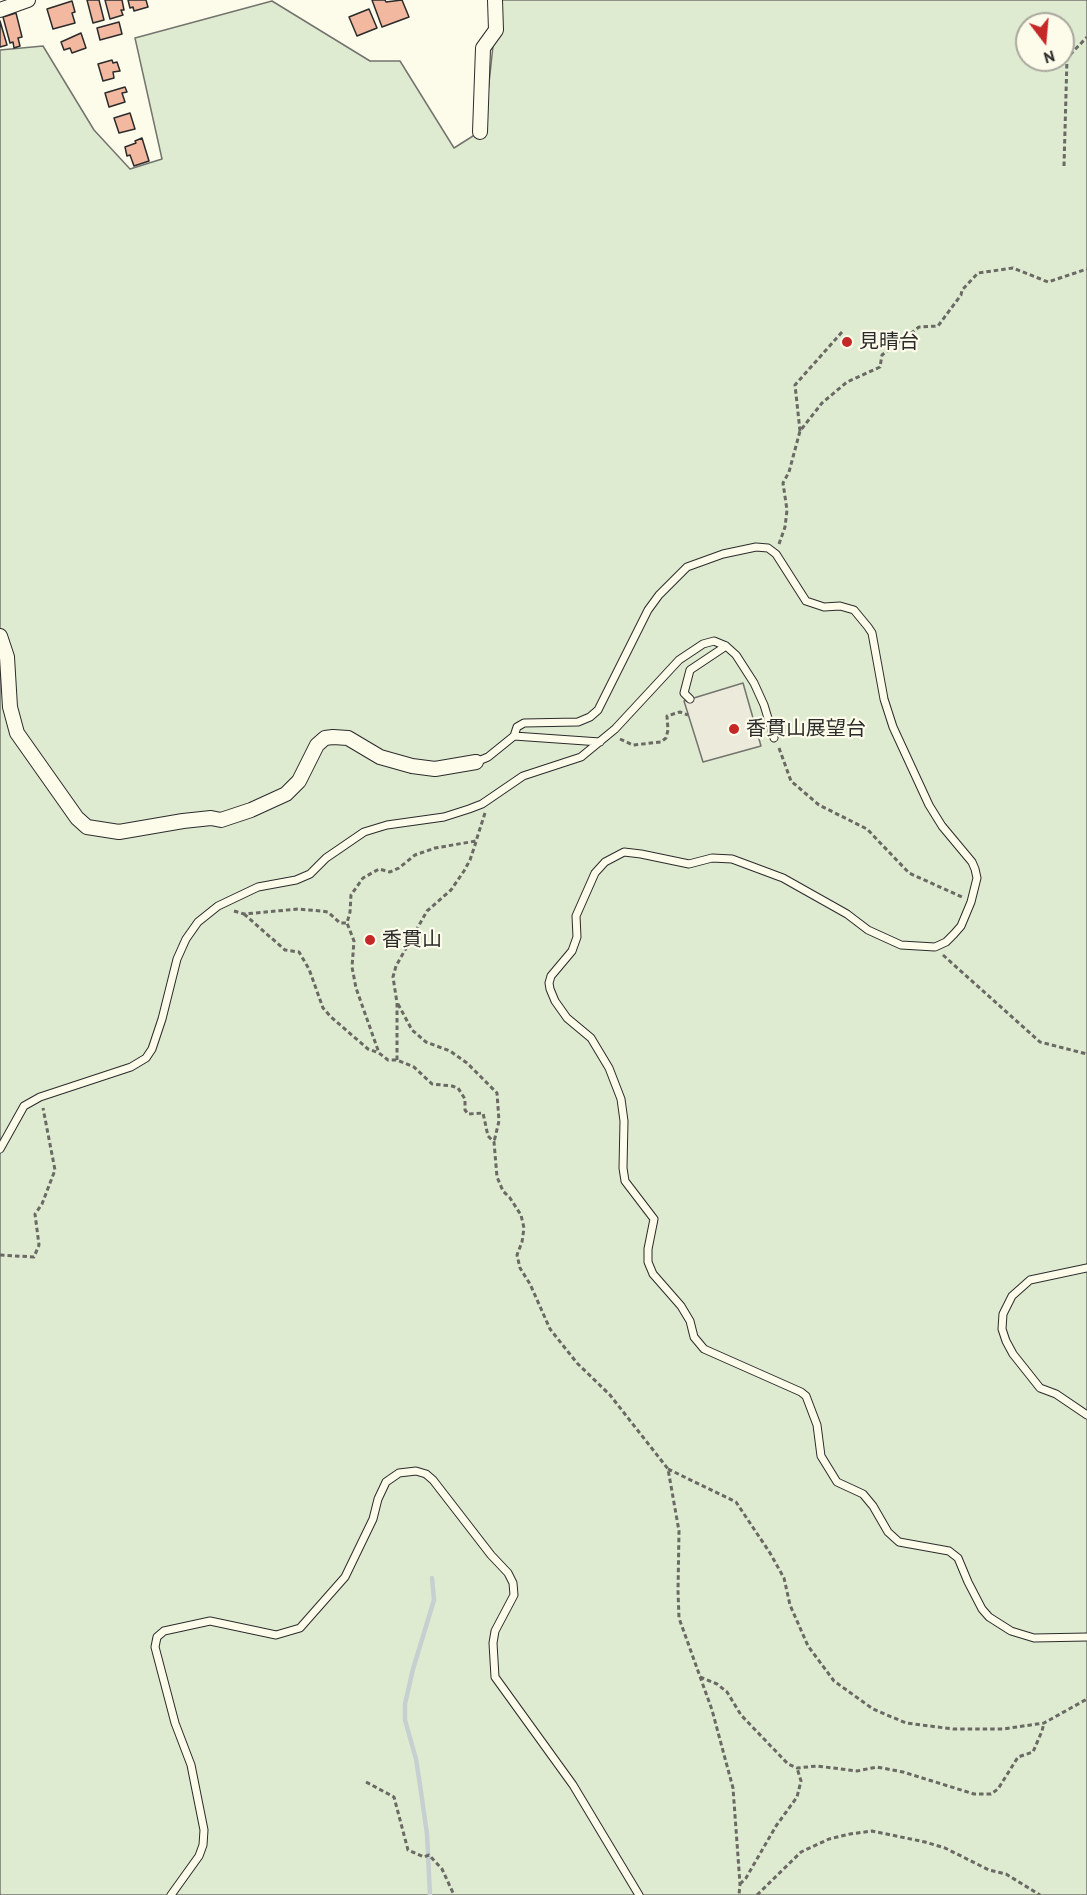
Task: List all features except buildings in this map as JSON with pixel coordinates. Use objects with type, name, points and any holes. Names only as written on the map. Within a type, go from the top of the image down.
[{"type":"street","points":[[0,10],[28,0]]},
{"type":"street","points":[[480,132],[483,48],[496,30],[495,0]]},
{"type":"street","points":[[0,636],[7,657],[10,707],[17,733],[77,818],[87,827],[119,832],[183,821],[211,818],[221,820],[251,810],[286,794],[299,781],[317,745],[326,738],[348,738],[380,757],[412,766],[435,769],[476,762]]},
{"type":"lane","points":[[476,762],[488,757],[514,736],[518,727],[524,723],[579,722],[598,710],[648,610],[659,595],[687,567],[706,559],[756,547],[768,548],[776,554],[806,601],[824,607],[840,606],[854,610],[868,627],[872,633],[884,699],[893,727],[933,812],[975,869],[977,878],[971,902],[961,926],[954,934],[946,942],[935,947],[911,947],[890,941],[868,930],[847,914],[783,878],[732,859],[712,858],[689,864],[624,852],[604,862],[595,873],[576,916],[577,937],[572,951],[551,976],[549,983],[555,1001],[567,1018],[591,1038],[609,1068],[621,1099],[624,1120],[625,1181],[654,1219],[648,1262],[653,1274],[681,1306],[690,1321],[694,1337],[704,1349],[806,1396],[817,1425],[821,1456],[837,1482],[863,1494],[888,1532],[898,1542],[949,1551],[958,1558],[982,1609],[989,1617],[1011,1631],[1034,1638],[1087,1637]]},
{"type":"lane","points":[[0,1149],[24,1106],[40,1097],[131,1067],[146,1058],[152,1049],[177,959],[186,939],[198,922],[218,906],[258,887],[296,880],[310,874],[326,858],[364,832],[387,825],[444,817],[482,804],[523,776],[581,757],[615,729],[657,682],[691,650],[714,641],[726,646],[736,655],[754,683],[764,705],[774,738]]},
{"type":"lane","points":[[690,699],[684,693],[690,670],[726,646]]},
{"type":"lane","points":[[514,736],[600,742]]},
{"type":"lane","points":[[1087,1269],[1030,1280],[1012,1296],[1003,1314],[1002,1329],[1013,1354],[1040,1388],[1056,1394],[1087,1415]]},
{"type":"lane","points":[[171,1895],[199,1856],[203,1845],[204,1830],[190,1765],[175,1723],[155,1647],[157,1637],[164,1631],[210,1621],[276,1635],[300,1628],[345,1577],[373,1519],[378,1499],[386,1482],[399,1473],[416,1471],[426,1474],[433,1480],[491,1555],[508,1573],[513,1583],[514,1595],[495,1631],[493,1643],[495,1677],[573,1785],[639,1895]]},
{"type":"path","points":[[1065,166],[1067,58],[1087,37]]},
{"type":"path","points":[[800,431],[822,404],[847,382],[880,367],[882,355],[919,327],[938,326],[961,296],[962,290],[978,273],[1013,268],[1048,282],[1087,269]]},
{"type":"path","points":[[776,554],[785,527],[787,510],[783,483],[789,472],[800,431],[795,385],[842,332]]},
{"type":"path","points":[[615,729],[620,740],[633,745],[654,744],[666,738],[667,716],[680,712],[688,715]]},
{"type":"path","points":[[774,738],[791,781],[819,805],[867,828],[909,873],[971,902]]},
{"type":"path","points":[[397,1060],[397,1002],[393,977],[396,966],[427,911],[451,890],[470,860],[485,818],[482,804]]},
{"type":"path","points":[[379,1053],[356,988],[352,967],[354,941],[347,923],[351,895],[363,878],[372,872],[380,869],[390,872],[415,855],[435,848],[476,841]]},
{"type":"path","points":[[218,906],[244,914],[298,909],[321,910],[328,912],[340,923],[347,923]]},
{"type":"path","points":[[244,914],[285,950],[299,952],[309,969],[323,1008],[331,1017],[368,1049],[388,1060],[397,1060],[414,1066],[432,1084],[452,1086],[460,1090],[465,1099],[465,1110],[468,1114],[483,1113],[488,1136],[494,1142]]},
{"type":"path","points":[[935,947],[1040,1042],[1087,1054]]},
{"type":"path","points":[[397,1002],[412,1030],[426,1042],[450,1051],[467,1063],[497,1093],[499,1121],[494,1142],[497,1177],[503,1191],[521,1215],[524,1228],[517,1255],[520,1268],[530,1284],[550,1329],[577,1363],[610,1395],[668,1468],[736,1502],[770,1552],[784,1578],[790,1605],[808,1646],[834,1681],[873,1709],[906,1723],[953,1729],[1003,1729],[1044,1723],[1087,1699]]},
{"type":"path","points":[[0,1254],[34,1257],[39,1245],[35,1214],[42,1204],[55,1170],[40,1097]]},
{"type":"path","points":[[668,1468],[679,1531],[679,1617],[712,1710],[733,1788],[739,1895]]},
{"type":"path","points":[[700,1677],[717,1684],[728,1692],[741,1715],[788,1764],[796,1768],[817,1766],[857,1771],[878,1767],[903,1772],[974,1794],[991,1794],[998,1789],[1018,1757],[1033,1752],[1044,1723]]},
{"type":"path","points":[[740,1884],[797,1797],[801,1781],[796,1768]]},
{"type":"path","points":[[366,1782],[394,1797],[408,1850],[424,1857],[429,1855],[442,1869],[454,1895]]},
{"type":"path","points":[[757,1895],[801,1852],[828,1839],[850,1833],[872,1831],[945,1848],[989,1870],[1006,1874],[1040,1895]]},
{"type":"green space","points":[[498,0],[1087,0],[1087,1895],[0,1895],[0,50],[43,46],[94,130],[130,169],[162,159],[135,38],[272,1],[370,61],[400,61],[454,148],[484,129]]},
{"type":"shaded area","points":[[743,683],[761,746],[703,762],[684,701]]},
{"type":"waterway","points":[[430,1895],[427,1834],[416,1759],[405,1720],[405,1704],[434,1600],[432,1578]]},
{"type":"place","name":"見晴台","points":[[847,342]]},
{"type":"place","name":"香貫山展望台","points":[[734,729]]},
{"type":"place","name":"香貫山","points":[[370,940]]}]
